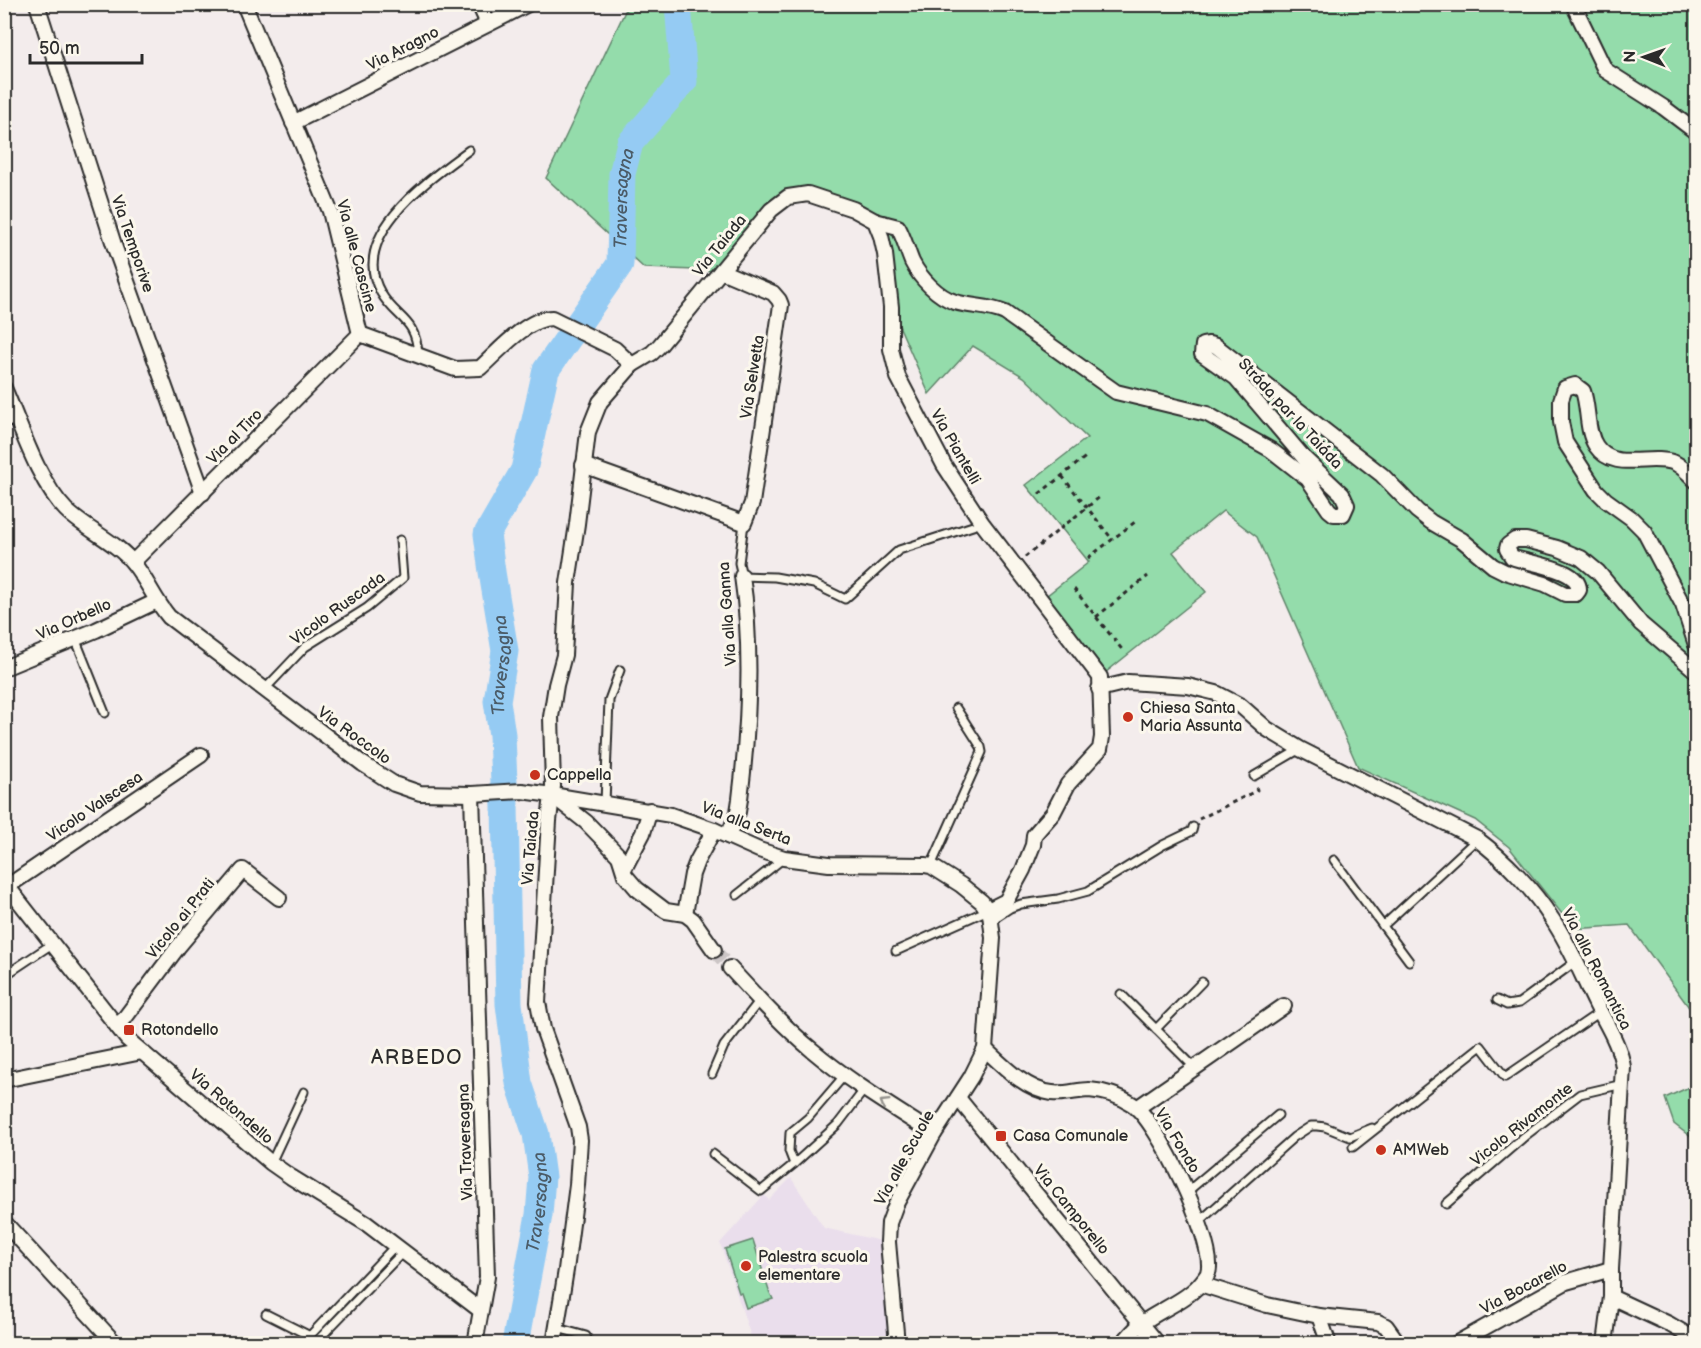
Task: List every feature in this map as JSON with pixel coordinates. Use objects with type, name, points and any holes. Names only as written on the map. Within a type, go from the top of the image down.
[{"type":"street","name":"Via Temporive","points":[[37,4],[115,248],[203,493]]},
{"type":"street","name":"Via alle Cascine","points":[[244,4],[330,211],[360,334],[455,369],[480,368],[531,323],[544,318],[552,318],[615,349],[632,365]]},
{"type":"street","points":[[479,4],[488,24]]},
{"type":"street","name":"Via Aragno","points":[[293,123],[528,4]]},
{"type":"street","points":[[1573,4],[1605,70],[1663,107],[1696,132]]},
{"type":"street","name":"Via Taiada","points":[[554,1344],[566,1270],[580,1150],[578,1127],[543,1029],[538,1002],[545,867],[552,795],[551,717],[564,655],[568,583],[588,432],[600,402],[632,365],[652,353],[660,345],[771,210],[788,197],[808,195],[853,209],[875,221]]},
{"type":"street","name":"Via Piantelli","points":[[875,221],[885,254],[891,307],[891,349],[898,377],[944,465],[982,523],[1100,683]]},
{"type":"street","name":"Stráda par la Taiáda","points":[[875,221],[898,227],[913,264],[941,296],[958,303],[1005,313],[1116,392],[1197,411],[1217,419],[1291,464],[1308,479],[1329,510],[1334,514],[1344,514],[1347,505],[1342,494],[1304,458],[1236,378],[1202,354],[1203,345],[1216,346],[1382,475],[1417,511],[1462,540],[1493,566],[1570,595],[1576,594],[1579,590],[1575,578],[1512,557],[1507,549],[1508,545],[1515,540],[1526,540],[1557,548],[1581,558],[1598,572],[1641,624],[1696,671]]},
{"type":"street","name":"Via Selvetta","points":[[721,271],[773,293],[781,305],[752,503],[744,523]]},
{"type":"street","name":"Via al Tiro","points":[[133,562],[360,334]]},
{"type":"street","points":[[1696,481],[1676,464],[1655,460],[1623,461],[1602,453],[1592,438],[1583,391],[1575,385],[1565,388],[1561,400],[1561,422],[1565,441],[1596,490],[1644,531],[1683,605],[1696,645]]},
{"type":"street","points":[[4,388],[11,422],[46,484],[64,508],[133,562]]},
{"type":"street","points":[[583,465],[744,523]]},
{"type":"street","name":"Via Roccolo","points":[[133,562],[169,617],[363,764],[393,784],[427,794],[522,791],[552,795]]},
{"type":"street","name":"Via alla Ganna","points":[[728,836],[738,812],[740,799],[749,680],[742,576]]},
{"type":"street","name":"Via Orbello","points":[[4,668],[75,639],[157,601]]},
{"type":"street","name":"Via alla Romantica","points":[[1100,683],[1141,682],[1188,686],[1216,693],[1241,706],[1267,729],[1300,749],[1477,839],[1498,857],[1544,906],[1575,962],[1622,1058],[1623,1084],[1611,1297],[1605,1344]]},
{"type":"street","points":[[984,1049],[992,959],[990,915],[1006,901],[1017,883],[1033,845],[1034,835],[1053,813],[1068,784],[1100,749],[1102,737],[1100,683]]},
{"type":"street","name":"Vicolo Valscesa","points":[[6,884],[201,755]]},
{"type":"street","name":"Via Traversagna","points":[[475,1344],[487,1277],[477,794]]},
{"type":"street","points":[[552,795],[586,822],[619,856],[625,875],[637,889],[666,911],[685,914],[693,920],[714,950]]},
{"type":"street","name":"Via alla Serta","points":[[552,795],[650,810],[683,818],[784,858],[829,864],[906,863],[931,866],[982,902],[990,915]]},
{"type":"street","points":[[624,870],[643,833],[650,810]]},
{"type":"street","points":[[685,914],[692,874],[714,830]]},
{"type":"street","name":"Vicolo ai Prati","points":[[118,1027],[178,946],[243,870],[279,898]]},
{"type":"street","name":"Via Rotondello","points":[[6,884],[118,1027],[142,1052],[271,1163],[368,1224],[480,1310]]},
{"type":"street","points":[[730,968],[810,1049],[864,1090],[934,1134]]},
{"type":"street","points":[[1137,1108],[1284,1006]]},
{"type":"street","name":"Via alle Scuole","points":[[897,1344],[888,1242],[889,1223],[896,1204],[934,1134],[971,1077],[984,1049]]},
{"type":"street","name":"Via Fondo","points":[[984,1049],[1022,1081],[1035,1088],[1051,1093],[1069,1094],[1087,1090],[1103,1093],[1125,1100],[1137,1108],[1145,1117],[1188,1191],[1208,1253],[1210,1269],[1200,1284]]},
{"type":"street","points":[[4,1080],[142,1052]]},
{"type":"street","name":"Via Camporello","points":[[958,1098],[1158,1344]]},
{"type":"street","points":[[4,1222],[116,1344]]},
{"type":"street","name":"Via Bocarello","points":[[1455,1344],[1566,1282],[1611,1269]]},
{"type":"street","points":[[1122,1344],[1142,1323],[1177,1302],[1200,1284],[1267,1305],[1319,1316],[1378,1322],[1386,1326],[1399,1344]]},
{"type":"street","points":[[1611,1297],[1670,1324],[1696,1340]]},
{"type":"street","points":[[1319,1316],[1329,1344]]},
{"type":"lane","points":[[418,354],[417,340],[411,327],[381,293],[373,268],[376,246],[393,216],[427,181],[470,150]]},
{"type":"lane","name":"Via alla Ganna","points":[[742,576],[739,563],[744,523]]},
{"type":"lane","points":[[742,576],[775,577],[814,584],[845,598],[899,550],[982,523]]},
{"type":"lane","name":"Vicolo Ruscada","points":[[264,690],[305,647],[367,609],[403,578],[400,540]]},
{"type":"lane","points":[[75,639],[105,713]]},
{"type":"lane","points":[[605,803],[609,700],[620,670]]},
{"type":"lane","points":[[931,866],[982,752],[956,708]]},
{"type":"lane","points":[[1254,776],[1300,749]]},
{"type":"lane","points":[[896,951],[1021,904],[1088,891],[1163,845],[1192,831],[1193,826]]},
{"type":"lane","points":[[1383,926],[1477,839]]},
{"type":"lane","points":[[737,895],[784,858]]},
{"type":"lane","points":[[1334,860],[1409,961]]},
{"type":"lane","points":[[4,976],[52,944]]},
{"type":"lane","points":[[1497,1000],[1507,1005],[1519,1003],[1575,962]]},
{"type":"lane","points":[[1156,1029],[1202,982]]},
{"type":"lane","points":[[1121,994],[1194,1067]]},
{"type":"lane","points":[[712,1074],[724,1046],[760,1000]]},
{"type":"lane","points":[[1353,1147],[1481,1046],[1505,1077],[1600,1012]]},
{"type":"lane","points":[[794,1164],[789,1151],[790,1133],[808,1118],[844,1076]]},
{"type":"lane","name":"Vicolo Rivamonte","points":[[1446,1204],[1525,1136],[1580,1094],[1623,1084]]},
{"type":"lane","points":[[713,1154],[761,1191],[838,1124],[864,1090]]},
{"type":"lane","points":[[271,1163],[304,1092]]},
{"type":"lane","points":[[1188,1191],[1278,1114]]},
{"type":"lane","points":[[1199,1222],[1294,1137],[1311,1126],[1325,1127],[1350,1137],[1383,1123]]},
{"type":"lane","points":[[302,1344],[400,1249]]},
{"type":"lane","points":[[317,1341],[400,1249]]},
{"type":"lane","points":[[266,1314],[310,1336]]},
{"type":"lane","points":[[556,1328],[586,1336],[589,1344]]},
{"type":"path","points":[[1040,494],[1088,455]]},
{"type":"path","points":[[1062,476],[1112,539]]},
{"type":"path","points":[[1014,565],[1101,496]]},
{"type":"path","points":[[1088,558],[1135,522]]},
{"type":"path","points":[[1096,617],[1149,576]]},
{"type":"path","points":[[1074,589],[1124,652]]},
{"type":"path","points":[[1193,826],[1197,823],[1196,820],[1257,790],[1254,776]]},
{"type":"shaded area","points":[[791,1178],[824,1228],[881,1241],[889,1339],[871,1344],[753,1343],[720,1243],[764,1195],[769,1200]]},
{"type":"green space","points":[[628,5],[1696,5],[1696,1017],[1629,925],[1574,929],[1509,847],[1475,820],[1358,767],[1257,537],[1223,511],[1173,552],[1206,592],[1100,677],[1041,600],[1089,562],[1026,485],[1087,438],[1024,377],[973,346],[929,394],[891,307],[875,221],[794,195],[721,271],[644,268],[546,178]]},
{"type":"green space","points":[[1696,1084],[1696,1141],[1674,1124],[1665,1098]]},
{"type":"green space","name":"Palestra scuola elementare","points":[[753,1240],[773,1299],[746,1308],[725,1249]]},
{"type":"waterway","name":"Traversagna","points":[[515,1344],[539,1215],[542,1177],[536,1134],[519,1083],[509,1004],[505,806],[502,735],[497,701],[505,651],[487,534],[524,470],[546,370],[620,264],[622,174],[630,143],[684,81],[678,4]]},
{"type":"tunnel","points":[[714,950],[730,968]]},
{"type":"place","name":"Chiesa Santa Maria Assunta","points":[[1128,717]]},
{"type":"place","name":"Cappella","points":[[535,775]]},
{"type":"place","name":"Rotondello","points":[[129,1030]]},
{"type":"place","name":"Casa Comunale","points":[[1001,1136]]},
{"type":"place","name":"AMWeb","points":[[1381,1150]]},
{"type":"place","name":"Palestra scuola elementare","points":[[746,1266]]},
{"type":"district","name":"ARBEDO","points":[[417,1058]]}]
